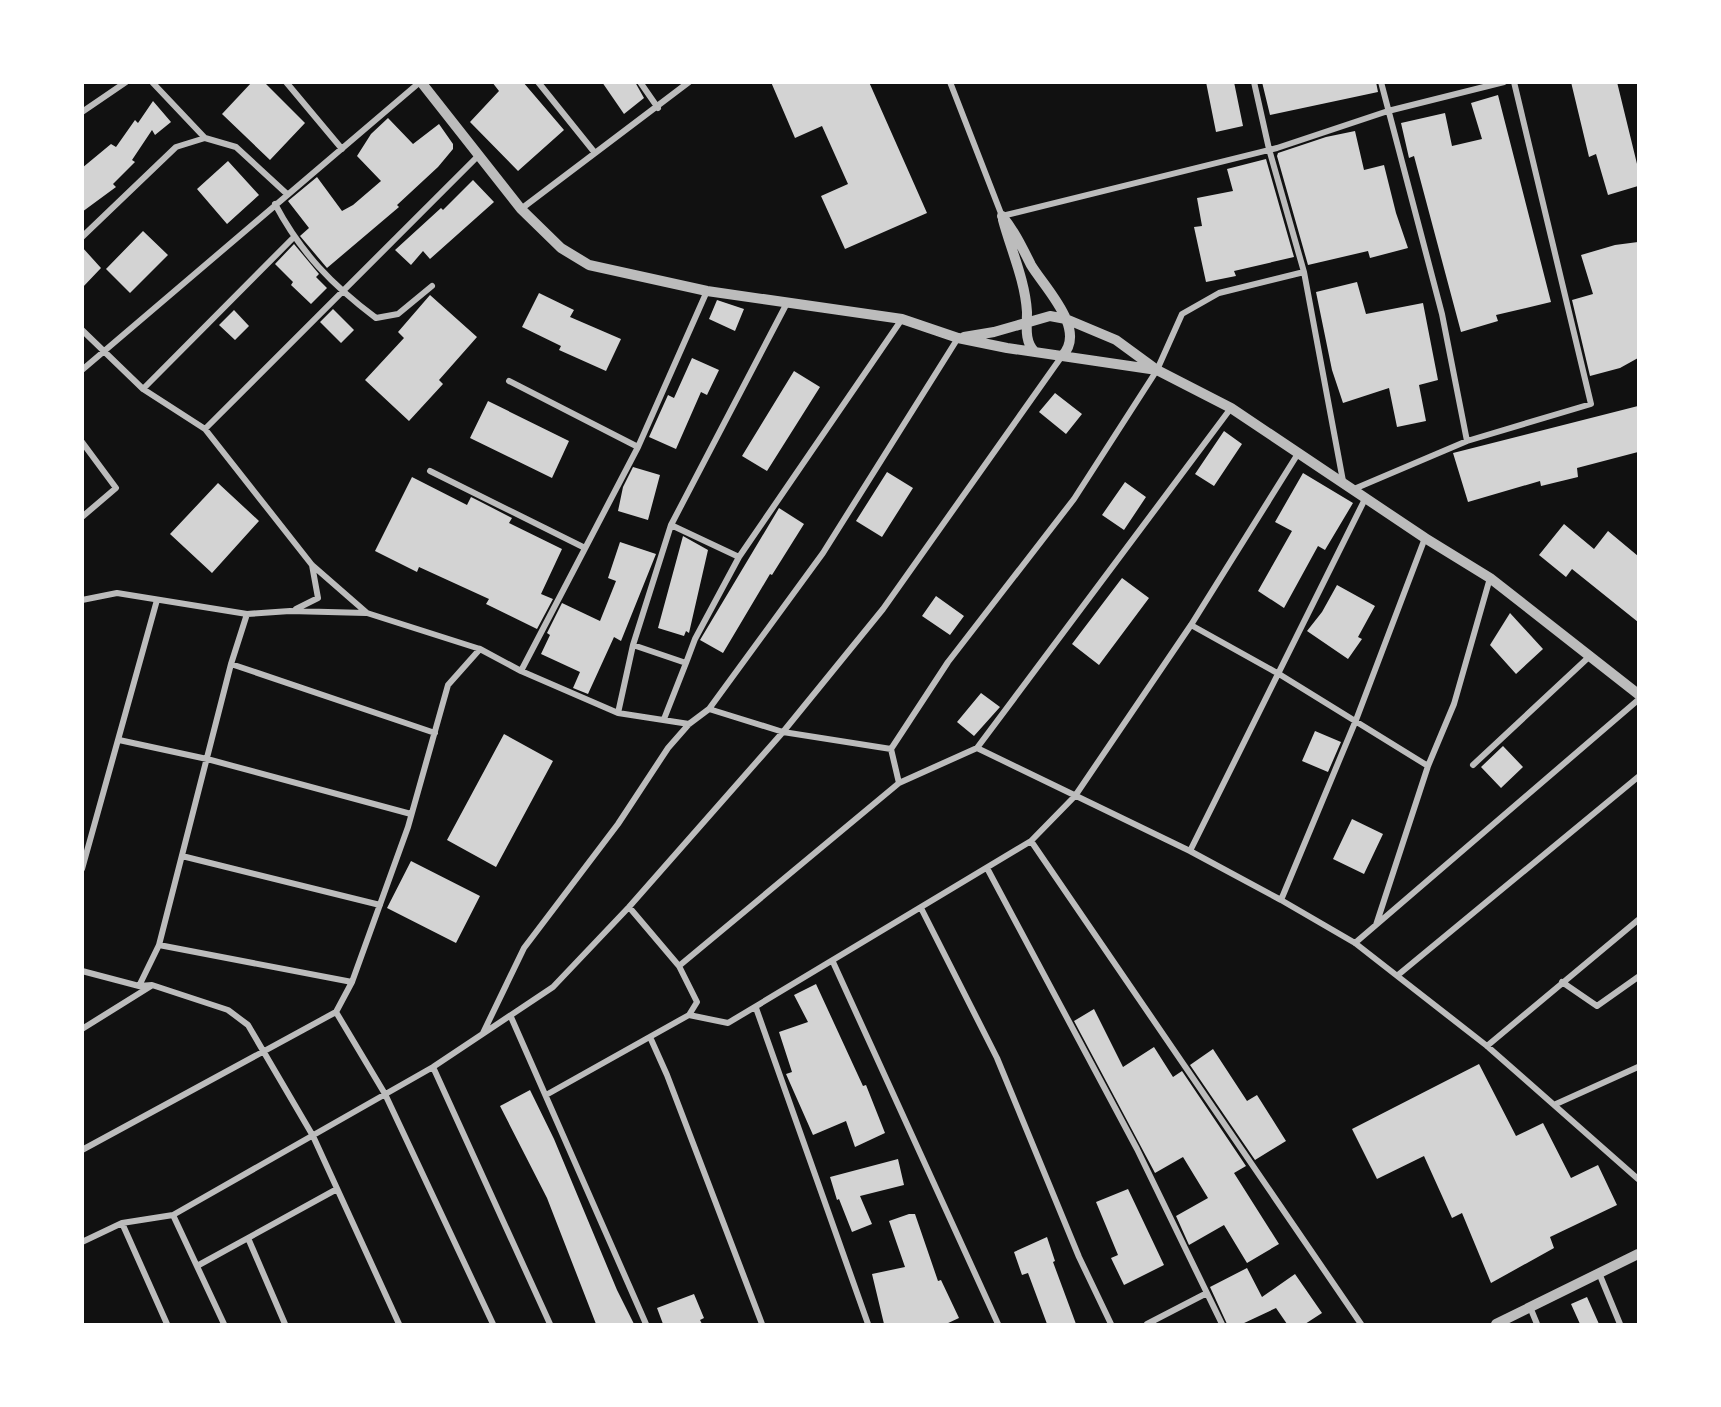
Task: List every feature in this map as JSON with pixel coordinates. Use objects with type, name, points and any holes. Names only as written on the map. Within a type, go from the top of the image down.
[{"type":"street","points":[[82,112],[126,82]]},
{"type":"street","points":[[152,82],[205,138],[236,147],[287,194]]},
{"type":"street","points":[[286,82],[342,149]]},
{"type":"street","points":[[82,370],[421,82],[521,209],[561,248],[589,265],[707,291],[902,319],[958,338],[1157,370]]},
{"type":"street","points":[[538,82],[595,153]]},
{"type":"street","points":[[640,82],[658,108]]},
{"type":"street","points":[[521,209],[658,108],[689,82]]},
{"type":"street","points":[[950,82],[1002,216],[1021,277],[1027,336],[1030,348],[1035,352]]},
{"type":"street","points":[[1254,82],[1269,149],[1304,272],[1343,481]]},
{"type":"street","points":[[1381,82],[1442,314],[1467,441]]},
{"type":"street","points":[[1002,216],[1269,149],[1388,111],[1504,82]]},
{"type":"street","points":[[1354,489],[1467,441],[1591,404],[1514,82]]},
{"type":"street","points":[[82,237],[176,147],[205,138]]},
{"type":"street","points":[[205,429],[478,156]]},
{"type":"street","points":[[275,204],[293,238],[341,292],[376,318],[398,314],[432,286]]},
{"type":"street","points":[[82,1242],[122,1223],[173,1215],[433,1067],[553,987],[629,907],[783,732],[883,609],[1062,356],[1068,344],[1066,319],[1032,266],[1017,235],[1002,216]]},
{"type":"street","points":[[143,389],[293,238]]},
{"type":"street","points":[[899,783],[891,749],[948,662],[1074,499],[1157,370],[1182,314],[1219,293],[1304,272]]},
{"type":"street","points":[[521,671],[638,447],[707,291]]},
{"type":"street","points":[[618,713],[633,645],[671,525],[787,303]]},
{"type":"street","points":[[482,1035],[524,948],[618,824],[668,748],[689,724],[709,709],[823,554],[958,338],[994,332],[1050,316],[1066,319],[1116,340],[1157,370],[1231,408],[1425,538],[1490,578],[1638,694]]},
{"type":"street","points":[[664,719],[695,639],[739,557],[902,319]]},
{"type":"street","points":[[82,330],[143,389],[205,429],[312,565],[367,613]]},
{"type":"street","points":[[508,381],[638,447]]},
{"type":"street","points":[[679,966],[899,783],[976,748],[1231,408]]},
{"type":"street","points":[[82,442],[117,488],[82,517]]},
{"type":"street","points":[[689,1015],[728,1023],[1031,841],[1075,796],[1191,625],[1299,453]]},
{"type":"street","points":[[430,471],[585,548]]},
{"type":"street","points":[[1190,851],[1366,497]]},
{"type":"street","points":[[671,525],[739,557]]},
{"type":"street","points":[[1281,900],[1356,720],[1425,538]]},
{"type":"street","points":[[290,611],[307,606],[318,598],[312,565]]},
{"type":"street","points":[[1376,925],[1428,766],[1454,704],[1490,578]]},
{"type":"street","points":[[82,600],[117,593],[248,615],[290,611],[367,613],[480,649],[521,671],[618,713],[689,724]]},
{"type":"street","points":[[82,869],[157,600]]},
{"type":"street","points":[[139,986],[159,945],[231,664],[248,615]]},
{"type":"street","points":[[1191,625],[1279,674],[1428,766]]},
{"type":"street","points":[[633,645],[686,663]]},
{"type":"street","points":[[82,1150],[336,1012],[352,982],[380,905],[411,814],[448,685],[480,649]]},
{"type":"street","points":[[1473,765],[1591,655]]},
{"type":"street","points":[[231,664],[435,733]]},
{"type":"street","points":[[1355,943],[1638,700]]},
{"type":"street","points":[[709,709],[783,732],[891,749]]},
{"type":"street","points":[[118,740],[207,759],[411,814]]},
{"type":"street","points":[[976,748],[1190,851],[1355,943],[1487,1046],[1556,1104],[1638,1179]]},
{"type":"street","points":[[1398,975],[1638,777]]},
{"type":"street","points":[[1031,841],[1361,1324]]},
{"type":"street","points":[[182,856],[380,905]]},
{"type":"street","points":[[987,868],[1137,1149],[1205,1294],[1222,1324]]},
{"type":"street","points":[[546,1095],[689,1015],[697,1002],[679,966],[629,907]]},
{"type":"street","points":[[921,908],[997,1058],[1079,1257],[1111,1324]]},
{"type":"street","points":[[1487,1046],[1638,920]]},
{"type":"street","points":[[159,945],[352,982]]},
{"type":"street","points":[[833,962],[998,1324]]},
{"type":"street","points":[[82,971],[139,986],[152,986],[228,1010],[248,1025],[313,1136],[399,1324]]},
{"type":"street","points":[[1562,982],[1597,1006],[1638,977]]},
{"type":"street","points":[[82,1029],[152,986]]},
{"type":"street","points":[[756,1008],[867,1324]]},
{"type":"street","points":[[336,1012],[385,1094],[493,1324]]},
{"type":"street","points":[[510,1017],[646,1324]]},
{"type":"street","points":[[650,1036],[668,1075],[762,1324]]},
{"type":"street","points":[[433,1067],[550,1324]]},
{"type":"street","points":[[1556,1104],[1638,1067]]},
{"type":"street","points":[[197,1266],[337,1189]]},
{"type":"street","points":[[173,1215],[224,1324]]},
{"type":"street","points":[[122,1223],[167,1324]]},
{"type":"street","points":[[248,1238],[285,1324]]},
{"type":"street","points":[[1496,1324],[1638,1254]]},
{"type":"street","points":[[1599,1273],[1620,1324]]},
{"type":"street","points":[[1147,1324],[1205,1294]]},
{"type":"street","points":[[1530,1307],[1538,1324]]},
{"type":"building","points":[[252,82],[264,82],[305,123],[270,160],[222,114]]},
{"type":"building","points":[[492,82],[523,82],[564,130],[518,171],[470,122],[499,91]]},
{"type":"building","points":[[602,82],[635,82],[644,98],[624,114]]},
{"type":"building","points":[[771,82],[869,82],[927,213],[845,249],[821,196],[848,184],[822,126],[795,138]]},
{"type":"building","points":[[1206,82],[1234,82],[1243,126],[1216,132]]},
{"type":"building","points":[[1262,82],[1376,82],[1378,92],[1270,115]]},
{"type":"building","points":[[1571,82],[1617,82],[1638,168],[1638,186],[1608,195],[1596,154],[1589,157]]},
{"type":"building","points":[[1498,95],[1551,302],[1496,315],[1498,321],[1461,332],[1414,156],[1409,158],[1401,123],[1445,113],[1452,146],[1482,139],[1471,103]]},
{"type":"building","points":[[153,101],[171,122],[155,135],[152,130],[132,160],[135,162],[113,184],[116,187],[82,212],[82,168],[111,144],[116,147],[135,120],[138,123]]},
{"type":"building","points":[[388,118],[413,144],[439,124],[453,144],[453,149],[438,167],[397,205],[399,207],[327,268],[300,236],[309,228],[288,201],[317,177],[342,211],[353,205],[381,181],[357,156],[371,134]]},
{"type":"building","points":[[1355,131],[1364,170],[1384,165],[1396,213],[1408,248],[1370,258],[1368,251],[1308,265],[1278,153],[1326,137]]},
{"type":"building","points":[[1266,159],[1294,257],[1234,271],[1236,276],[1206,282],[1194,227],[1202,226],[1197,198],[1233,191],[1227,169]]},
{"type":"building","points":[[228,161],[259,195],[227,224],[197,189]]},
{"type":"building","points":[[473,180],[494,202],[430,259],[423,251],[411,265],[395,250],[441,208],[443,210]]},
{"type":"building","points":[[143,231],[168,255],[130,293],[106,269]]},
{"type":"building","points":[[1638,242],[1638,358],[1620,368],[1590,376],[1572,300],[1593,294],[1581,255],[1615,245]]},
{"type":"building","points":[[294,244],[319,274],[316,277],[327,288],[311,304],[291,285],[293,282],[275,264]]},
{"type":"building","points":[[82,247],[101,268],[82,288]]},
{"type":"building","points":[[1357,282],[1366,314],[1423,303],[1438,380],[1419,385],[1426,421],[1397,427],[1389,388],[1343,403],[1332,370],[1316,292]]},
{"type":"building","points":[[539,293],[574,310],[570,317],[621,339],[606,371],[559,350],[561,346],[522,327]]},
{"type":"building","points":[[430,295],[477,337],[439,380],[443,384],[409,421],[365,380],[404,338],[398,332]]},
{"type":"building","points":[[717,300],[744,309],[735,331],[709,319]]},
{"type":"building","points":[[333,309],[354,330],[341,343],[320,322]]},
{"type":"building","points":[[234,310],[249,326],[235,340],[219,325]]},
{"type":"building","points":[[692,358],[719,370],[707,395],[701,392],[676,449],[649,437],[668,395],[674,398]]},
{"type":"building","points":[[794,371],[820,387],[767,471],[742,456]]},
{"type":"building","points":[[1055,393],[1082,414],[1066,434],[1039,412]]},
{"type":"building","points":[[488,401],[569,441],[552,478],[470,438]]},
{"type":"building","points":[[1638,406],[1638,452],[1577,468],[1578,477],[1541,486],[1540,481],[1468,502],[1453,453]]},
{"type":"building","points":[[1224,431],[1242,444],[1214,486],[1195,474]]},
{"type":"building","points":[[633,467],[660,475],[648,520],[618,511],[623,487]]},
{"type":"building","points":[[887,472],[913,488],[882,537],[856,521]]},
{"type":"building","points":[[1303,473],[1353,503],[1325,550],[1318,546],[1284,608],[1258,591],[1292,531],[1275,522]]},
{"type":"building","points":[[412,477],[467,505],[471,497],[512,518],[509,523],[562,549],[541,594],[553,599],[537,629],[486,604],[489,599],[419,567],[417,572],[375,551]]},
{"type":"building","points":[[1125,482],[1146,497],[1124,530],[1102,515]]},
{"type":"building","points":[[218,483],[259,521],[212,573],[170,534]]},
{"type":"building","points":[[779,508],[804,524],[772,575],[770,574],[723,653],[700,640]]},
{"type":"building","points":[[1564,524],[1594,549],[1608,531],[1638,556],[1638,622],[1572,569],[1566,577],[1539,555]]},
{"type":"building","points":[[683,536],[708,550],[689,633],[686,631],[684,636],[658,628]]},
{"type":"building","points":[[620,542],[656,554],[621,641],[614,637],[588,694],[573,688],[580,672],[541,654],[550,635],[547,633],[562,603],[600,621],[616,581],[608,578]]},
{"type":"building","points":[[1122,578],[1149,598],[1099,665],[1072,644]]},
{"type":"building","points":[[1337,585],[1375,606],[1358,637],[1362,639],[1348,659],[1307,631],[1322,612]]},
{"type":"building","points":[[936,596],[964,616],[950,635],[922,616]]},
{"type":"building","points":[[1510,613],[1543,649],[1516,674],[1490,645]]},
{"type":"building","points":[[981,693],[1000,707],[974,736],[957,722]]},
{"type":"building","points":[[1315,731],[1341,742],[1328,772],[1302,761]]},
{"type":"building","points":[[504,734],[553,761],[496,867],[447,840]]},
{"type":"building","points":[[1503,746],[1523,767],[1501,788],[1481,767]]},
{"type":"building","points":[[1352,819],[1383,834],[1364,874],[1333,859]]},
{"type":"building","points":[[411,861],[480,896],[456,943],[387,908]]},
{"type":"building","points":[[816,984],[863,1086],[866,1085],[885,1133],[855,1147],[846,1121],[813,1135],[786,1074],[792,1072],[779,1032],[808,1022],[794,995]]},
{"type":"building","points":[[1094,1009],[1123,1067],[1154,1047],[1173,1077],[1182,1071],[1246,1166],[1234,1173],[1279,1244],[1247,1263],[1224,1225],[1189,1245],[1176,1216],[1208,1198],[1183,1157],[1155,1173],[1074,1021]]},
{"type":"building","points":[[1213,1049],[1247,1101],[1257,1095],[1286,1141],[1255,1160],[1190,1065]]},
{"type":"building","points":[[1479,1064],[1516,1136],[1543,1123],[1571,1178],[1598,1165],[1617,1205],[1550,1237],[1554,1248],[1491,1283],[1462,1213],[1452,1218],[1424,1156],[1377,1179],[1352,1129]]},
{"type":"building","points":[[530,1090],[554,1139],[617,1290],[634,1324],[596,1324],[547,1198],[500,1106]]},
{"type":"building","points":[[898,1159],[904,1185],[860,1196],[872,1224],[852,1232],[839,1199],[837,1200],[830,1177]]},
{"type":"building","points":[[1128,1189],[1164,1265],[1124,1285],[1111,1258],[1118,1255],[1096,1202]]},
{"type":"building","points":[[915,1214],[938,1281],[941,1280],[959,1318],[946,1324],[884,1324],[872,1274],[905,1267],[889,1221]]},
{"type":"building","points":[[1047,1237],[1055,1261],[1053,1262],[1076,1324],[1047,1324],[1028,1273],[1022,1275],[1014,1252]]},
{"type":"building","points":[[1247,1268],[1262,1297],[1295,1274],[1322,1313],[1305,1324],[1287,1324],[1276,1308],[1242,1324],[1227,1324],[1210,1287]]},
{"type":"building","points":[[694,1294],[704,1318],[700,1320],[702,1324],[663,1324],[657,1308]]},
{"type":"building","points":[[1587,1297],[1599,1324],[1580,1324],[1571,1304]]}]
